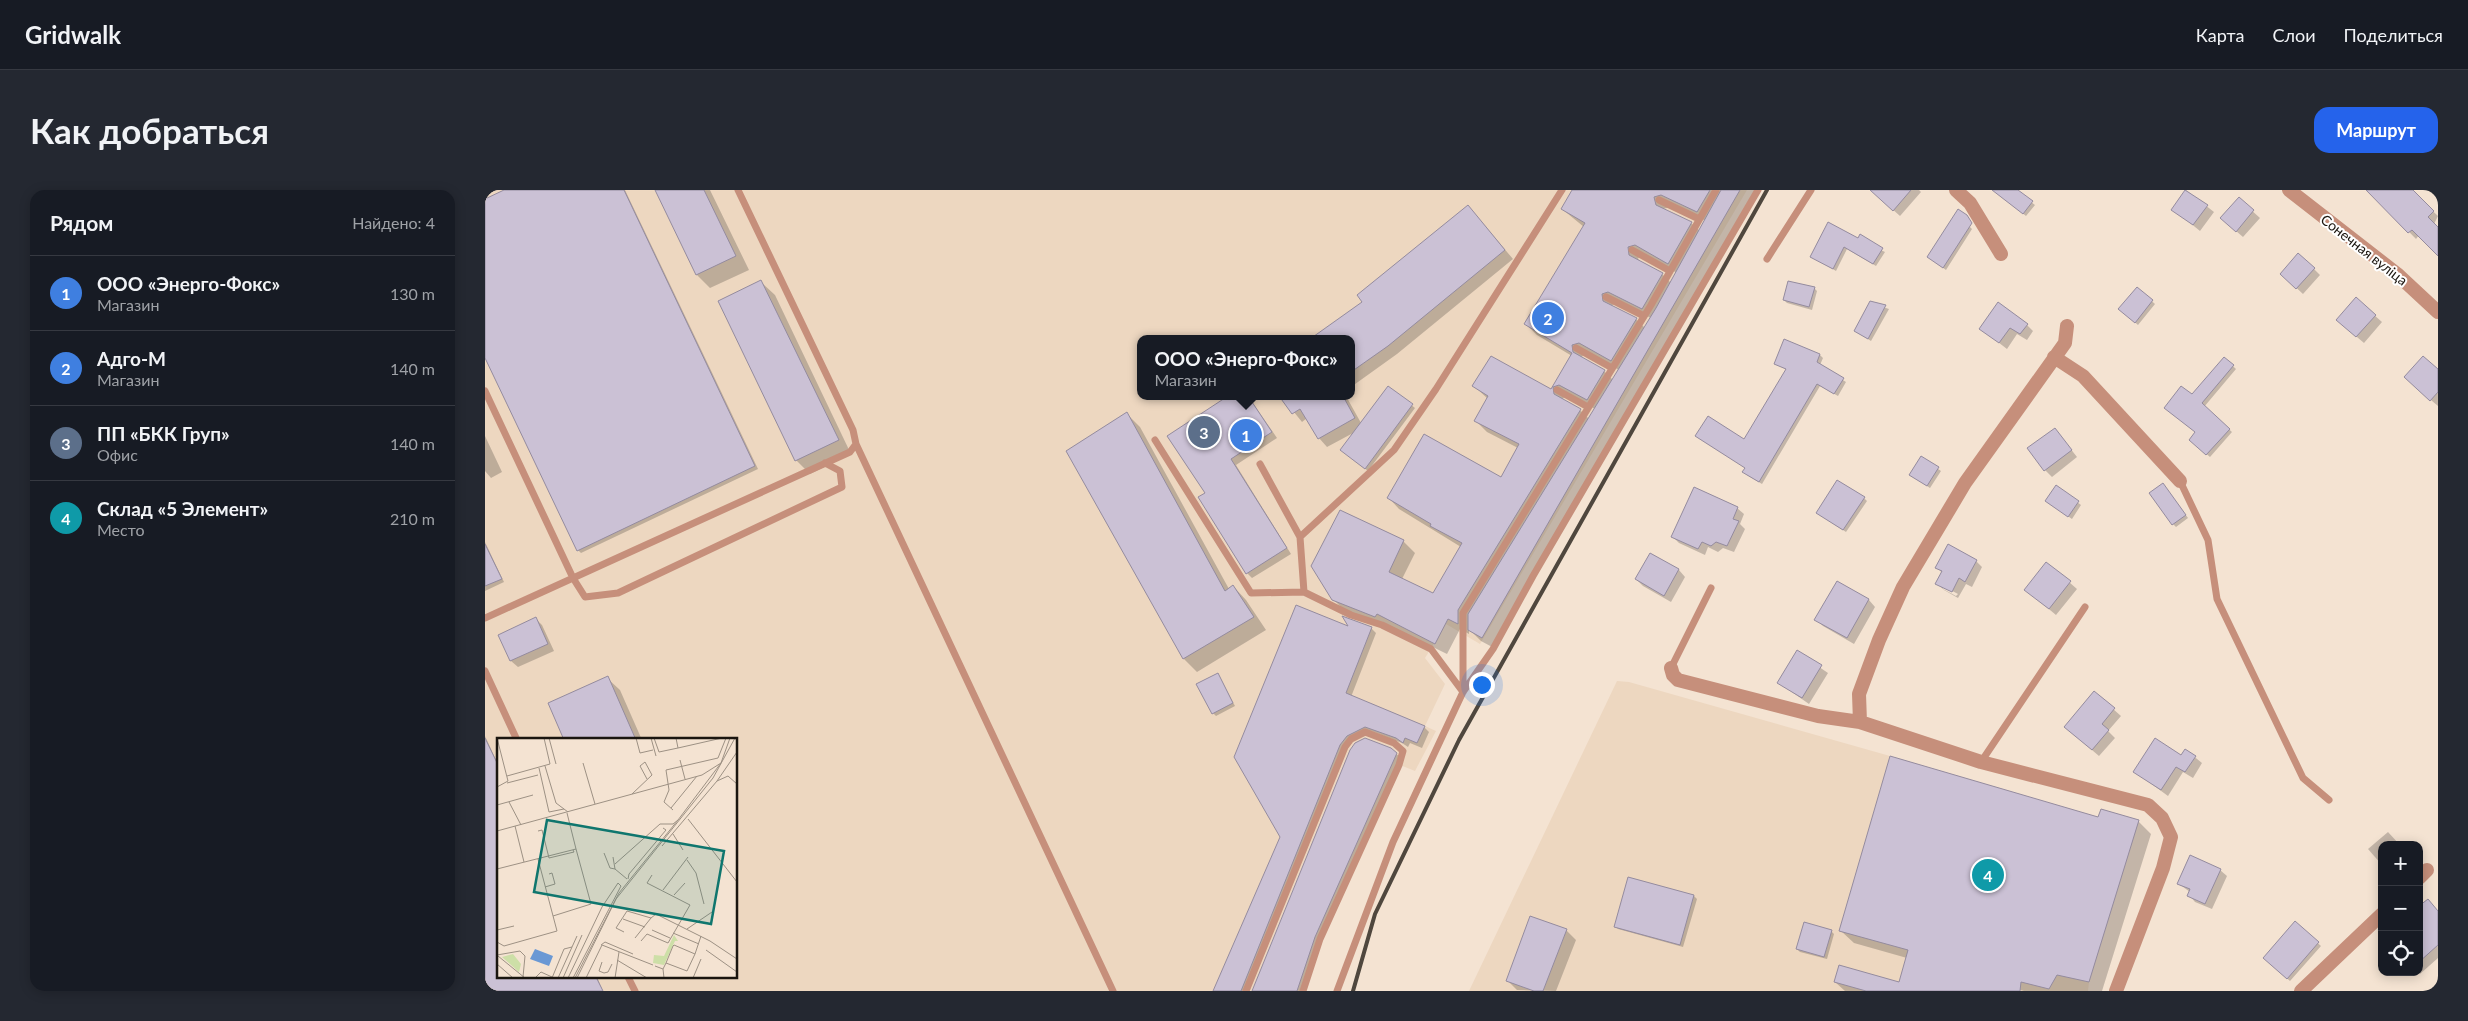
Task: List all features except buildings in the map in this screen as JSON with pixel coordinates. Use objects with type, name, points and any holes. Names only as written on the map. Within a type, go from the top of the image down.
[{"type":"street","points":[[1956,190],[1970,203],[2001,254]]},
{"type":"street","name":"Сонечная вуліца","points":[[2289,190],[2397,274],[2438,312]]},
{"type":"street","points":[[1860,722],[1859,694],[1879,640],[1903,587],[1965,483],[2065,343],[2067,326]]},
{"type":"street","points":[[2054,357],[2083,376],[2180,481]]},
{"type":"street","points":[[1671,668],[1673,675],[1678,680],[1818,716],[1860,722],[1981,762],[2148,805],[2162,818],[2171,836],[2165,860],[2116,991]]},
{"type":"street","points":[[2301,991],[2378,918]]},
{"type":"lane","points":[[738,190],[853,430],[856,444],[1113,991]]},
{"type":"lane","points":[[1301,537],[1394,450],[1436,389],[1562,190]]},
{"type":"lane","points":[[1463,692],[1463,613],[1644,316],[1715,190]]},
{"type":"lane","points":[[1337,991],[1355,937],[1393,842],[1463,692],[1493,649],[1533,576],[1758,190]]},
{"type":"lane","points":[[1767,260],[1811,190]]},
{"type":"lane","points":[[1659,200],[1699,219]]},
{"type":"lane","points":[[1632,250],[1670,271]]},
{"type":"lane","points":[[1606,297],[1644,316]]},
{"type":"lane","points":[[1576,348],[1612,368]]},
{"type":"lane","points":[[1557,390],[1588,407]]},
{"type":"lane","points":[[485,391],[573,578],[585,597],[618,593],[842,487],[840,471],[825,463]]},
{"type":"lane","points":[[1155,440],[1251,593],[1304,592],[1351,615],[1382,625],[1431,649],[1463,692]]},
{"type":"lane","points":[[485,618],[849,452],[856,444]]},
{"type":"lane","points":[[1259,464],[1301,537],[1304,592]]},
{"type":"lane","points":[[2180,481],[2208,540],[2217,599],[2303,778],[2329,800]]},
{"type":"lane","points":[[1671,668],[1711,588]]},
{"type":"lane","points":[[1981,762],[2085,607]]},
{"type":"lane","points":[[485,671],[516,738]]},
{"type":"lane","points":[[1246,991],[1345,747],[1351,739],[1365,732],[1394,743],[1403,751],[1399,765],[1320,940],[1303,991]]},
{"type":"lane","points":[[628,978],[635,991]]},
{"type":"shaded area","points":[[485,190],[1747,190],[1480,644],[1446,624],[1425,658],[1445,684],[1425,726],[1436,731],[1415,771],[1400,765],[1320,939],[1303,991],[485,991]]},
{"type":"shaded area","points":[[1617,681],[1629,682],[2098,817],[2101,809],[2139,820],[2089,982],[2088,991],[1469,991]]},
{"type":"railway","points":[[1353,991],[1375,914],[1459,740],[1767,190]]},
{"type":"place","name":"Адго-М","points":[[1548,318]]},
{"type":"place","name":"ПП «БКК Груп»","points":[[1204,432]]},
{"type":"place","name":"ООО «Энерго-Фокс»","points":[[1246,435]]},
{"type":"place","name":"Склад «5 Элемент»","points":[[1988,875]]}]
